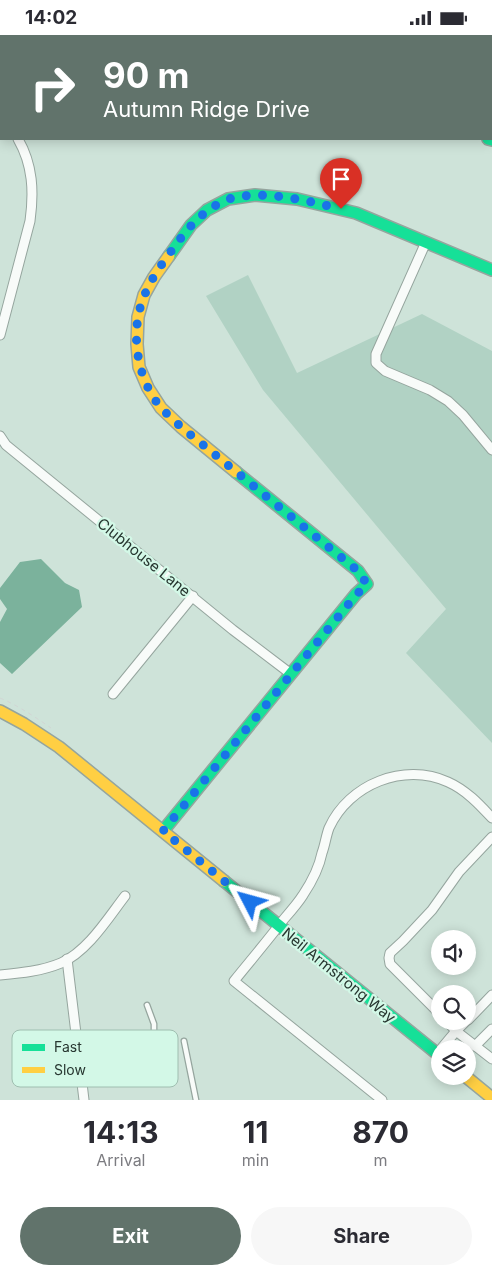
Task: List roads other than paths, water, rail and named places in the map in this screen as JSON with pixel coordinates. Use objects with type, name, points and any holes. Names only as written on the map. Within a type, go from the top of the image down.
[{"type":"street","points":[[0,335],[30,221],[32,205],[33,187],[30,169],[18,140]]},
{"type":"street","points":[[163,831],[367,584],[358,571],[181,427],[161,408],[148,388],[139,367],[137,344],[138,317],[144,295],[154,277],[191,225],[207,210],[228,199],[255,195],[297,199],[356,213],[492,270]]},
{"type":"street","points":[[426,242],[376,354],[376,363],[385,371],[430,390],[448,401],[463,415],[492,450]]},
{"type":"street","name":"Clubhouse Lane","points":[[0,436],[6,445],[233,630],[291,674]]},
{"type":"street","points":[[113,694],[193,596]]},
{"type":"street","name":"Neil Armstrong Way","points":[[0,711],[24,724],[58,747],[279,926],[431,1045]]},
{"type":"street","points":[[382,1100],[234,981],[304,894],[322,855],[330,827],[348,800],[368,786],[398,776],[410,774],[425,775],[449,782],[471,796],[492,818]]},
{"type":"street","points":[[431,1005],[390,964],[390,953],[432,910],[460,872],[492,837]]},
{"type":"street","points":[[0,975],[33,971],[68,959],[90,940],[125,895]]},
{"type":"street","points":[[68,959],[76,1030]]},
{"type":"street","points":[[476,1011],[492,995]]},
{"type":"street","points":[[476,1045],[492,1029]]},
{"type":"street","points":[[449,1040],[456,1031],[467,1040]]},
{"type":"street","points":[[476,1047],[492,1059]]},
{"type":"street","points":[[476,1085],[492,1098]]},
{"type":"street","points":[[83,1087],[84,1100]]},
{"type":"lane","points":[[147,1005],[154,1024],[154,1030]]},
{"type":"lane","points":[[184,1041],[196,1100]]}]
